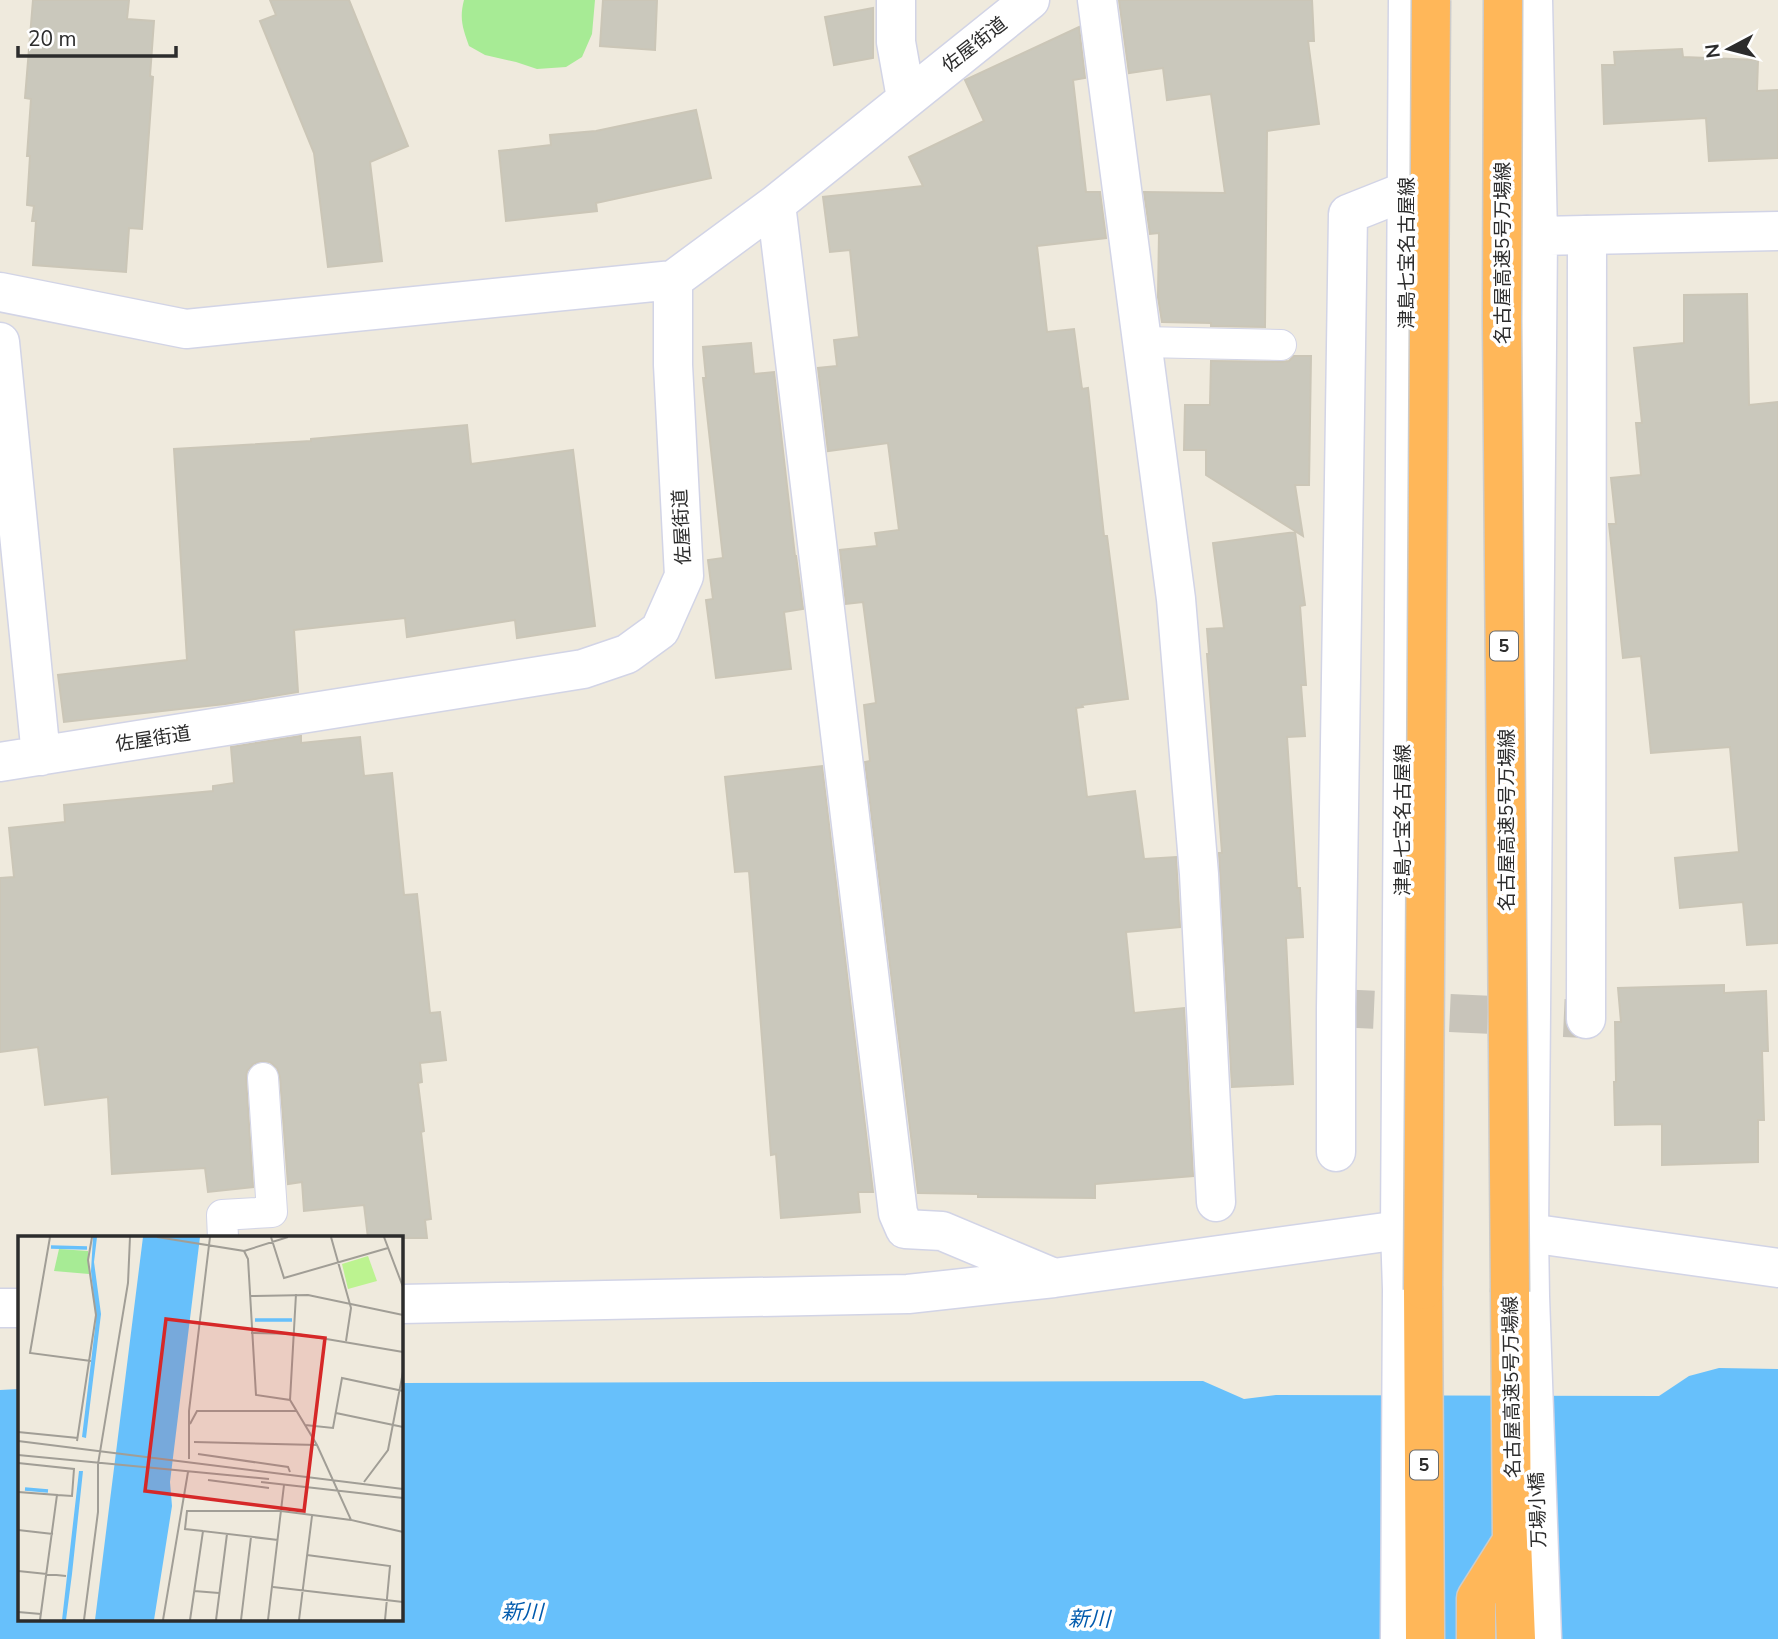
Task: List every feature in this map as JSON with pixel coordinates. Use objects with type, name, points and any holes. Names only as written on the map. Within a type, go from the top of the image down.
[{"type":"highway","name":"5","points":[[1425,1639],[1423,1290],[1431,0]]},
{"type":"highway","name":"名古屋高速5号万場線","points":[[1503,0],[1502,335],[1512,1541],[1516,1639]]},
{"type":"highway","points":[[1476,1639],[1476,1598],[1512,1541]]},
{"type":"street","points":[[897,0],[896,42],[906,98]]},
{"type":"street","name":"佐屋街道","points":[[0,762],[583,669],[626,654],[660,630],[684,576],[673,365],[673,280],[776,204],[1030,0]]},
{"type":"street","points":[[1097,0],[1177,613],[1199,874],[1216,1202]]},
{"type":"street","name":"津島七宝名古屋線","points":[[1400,1639],[1408,0]]},
{"type":"street","points":[[1533,0],[1538,236],[1529,1233],[1778,1268]]},
{"type":"street","points":[[1336,1152],[1336,980],[1348,214],[1406,191]]},
{"type":"street","points":[[776,204],[898,1213],[905,1229],[942,1231],[1054,1278]]},
{"type":"street","points":[[1538,236],[1778,230]]},
{"type":"street","points":[[1586,1019],[1587,235]]},
{"type":"street","points":[[0,292],[186,329],[673,280]]},
{"type":"street","points":[[0,342],[41,756]]},
{"type":"street","points":[[402,1304],[908,1294],[1054,1278],[1400,1230]]},
{"type":"street","name":"万場小橋","points":[[1529,1233],[1542,1639]]},
{"type":"street","points":[[0,1308],[18,1308]]},
{"type":"lane","points":[[1142,342],[1282,345]]},
{"type":"lane","points":[[223,1236],[222,1215],[272,1212],[263,1078]]},
{"type":"green space","points":[[464,0],[595,0],[592,34],[582,57],[566,67],[537,69],[485,55],[469,46],[462,24]]},
{"type":"water","name":"新川","points":[[1719,1368],[1778,1369],[1778,1639],[0,1639],[0,1390],[18,1389],[18,1622],[402,1622],[402,1383],[1203,1381],[1244,1399],[1276,1395],[1659,1396],[1689,1376]]},
{"type":"building","points":[[33,0],[129,0],[127,19],[154,21],[150,76],[153,77],[142,229],[129,228],[126,272],[33,265],[36,221],[32,221],[34,206],[27,205],[31,99],[25,98]]},
{"type":"building","points":[[270,0],[349,0],[408,146],[370,162],[382,261],[328,267],[314,153],[260,21],[276,15]]},
{"type":"building","points":[[603,0],[657,0],[655,50],[600,46]]},
{"type":"building","points":[[1119,0],[1312,0],[1314,41],[1308,41],[1319,124],[1267,131],[1265,327],[1162,322],[1158,297],[1159,233],[1150,234],[1144,192],[1225,193],[1211,94],[1167,100],[1163,68],[1129,73]]},
{"type":"building","points":[[873,8],[873,58],[834,65],[825,17]]},
{"type":"building","points":[[1079,27],[1085,78],[1073,80],[1086,192],[1100,192],[1106,238],[1037,246],[1047,332],[1074,329],[1082,389],[1088,388],[1104,536],[1107,536],[1128,699],[1076,708],[1087,797],[1135,791],[1144,859],[1176,857],[1180,927],[1126,932],[1134,1013],[1184,1008],[1193,1176],[1095,1184],[1095,1198],[978,1197],[978,1194],[918,1193],[865,762],[870,761],[864,705],[876,703],[863,602],[846,604],[840,550],[877,546],[875,533],[899,530],[888,443],[828,451],[818,368],[837,366],[834,340],[859,337],[850,250],[830,252],[823,197],[923,186],[909,157],[984,121],[965,80]]},
{"type":"building","points":[[1682,49],[1683,57],[1758,60],[1757,91],[1778,90],[1778,158],[1709,161],[1706,118],[1604,124],[1602,65],[1615,65],[1614,52]]},
{"type":"building","points":[[696,110],[711,178],[596,203],[597,211],[506,221],[499,151],[551,145],[550,135],[596,131]]},
{"type":"building","points":[[1747,294],[1749,405],[1778,402],[1778,943],[1747,945],[1743,902],[1680,908],[1675,858],[1739,852],[1730,747],[1651,753],[1641,656],[1623,658],[1609,524],[1616,524],[1611,478],[1641,475],[1636,423],[1642,423],[1634,348],[1684,343],[1684,295]]},
{"type":"building","points":[[751,343],[754,374],[774,372],[803,609],[784,612],[791,669],[716,678],[706,600],[713,599],[708,560],[723,558],[703,378],[706,378],[703,347]]},
{"type":"building","points":[[1294,356],[1311,356],[1309,485],[1295,485],[1303,536],[1206,475],[1206,450],[1184,450],[1185,405],[1210,405],[1211,361],[1281,362],[1289,361]]},
{"type":"building","points":[[467,425],[471,464],[573,450],[595,626],[517,638],[515,620],[407,637],[405,618],[294,630],[298,692],[225,704],[64,722],[58,675],[187,660],[174,449],[311,441]]},
{"type":"building","points":[[1295,532],[1305,605],[1300,606],[1306,685],[1301,685],[1305,736],[1287,737],[1303,937],[1286,938],[1293,1084],[1232,1087],[1219,853],[1222,853],[1207,654],[1207,629],[1224,628],[1213,543]]},
{"type":"building","points":[[301,736],[301,743],[360,737],[364,776],[392,773],[404,895],[417,894],[430,1013],[440,1012],[446,1060],[420,1063],[422,1082],[418,1083],[424,1131],[421,1132],[431,1219],[425,1220],[427,1238],[368,1236],[364,1205],[304,1211],[302,1182],[288,1184],[280,1077],[277,1068],[270,1062],[253,1064],[247,1071],[246,1078],[253,1187],[208,1192],[205,1168],[112,1174],[108,1097],[45,1105],[38,1047],[0,1052],[0,878],[14,877],[9,828],[65,822],[64,805],[213,791],[213,786],[234,783],[231,747]]},
{"type":"building","points":[[822,766],[873,1192],[858,1192],[860,1212],[781,1218],[776,1154],[771,1155],[749,871],[735,872],[725,777]]},
{"type":"building","points":[[1724,985],[1724,993],[1766,991],[1768,1051],[1762,1051],[1764,1120],[1758,1120],[1758,1162],[1662,1165],[1662,1124],[1615,1125],[1615,1022],[1621,1022],[1618,988]]},
{"type":"tunnel","points":[[1336,1008],[1586,1019]]}]
